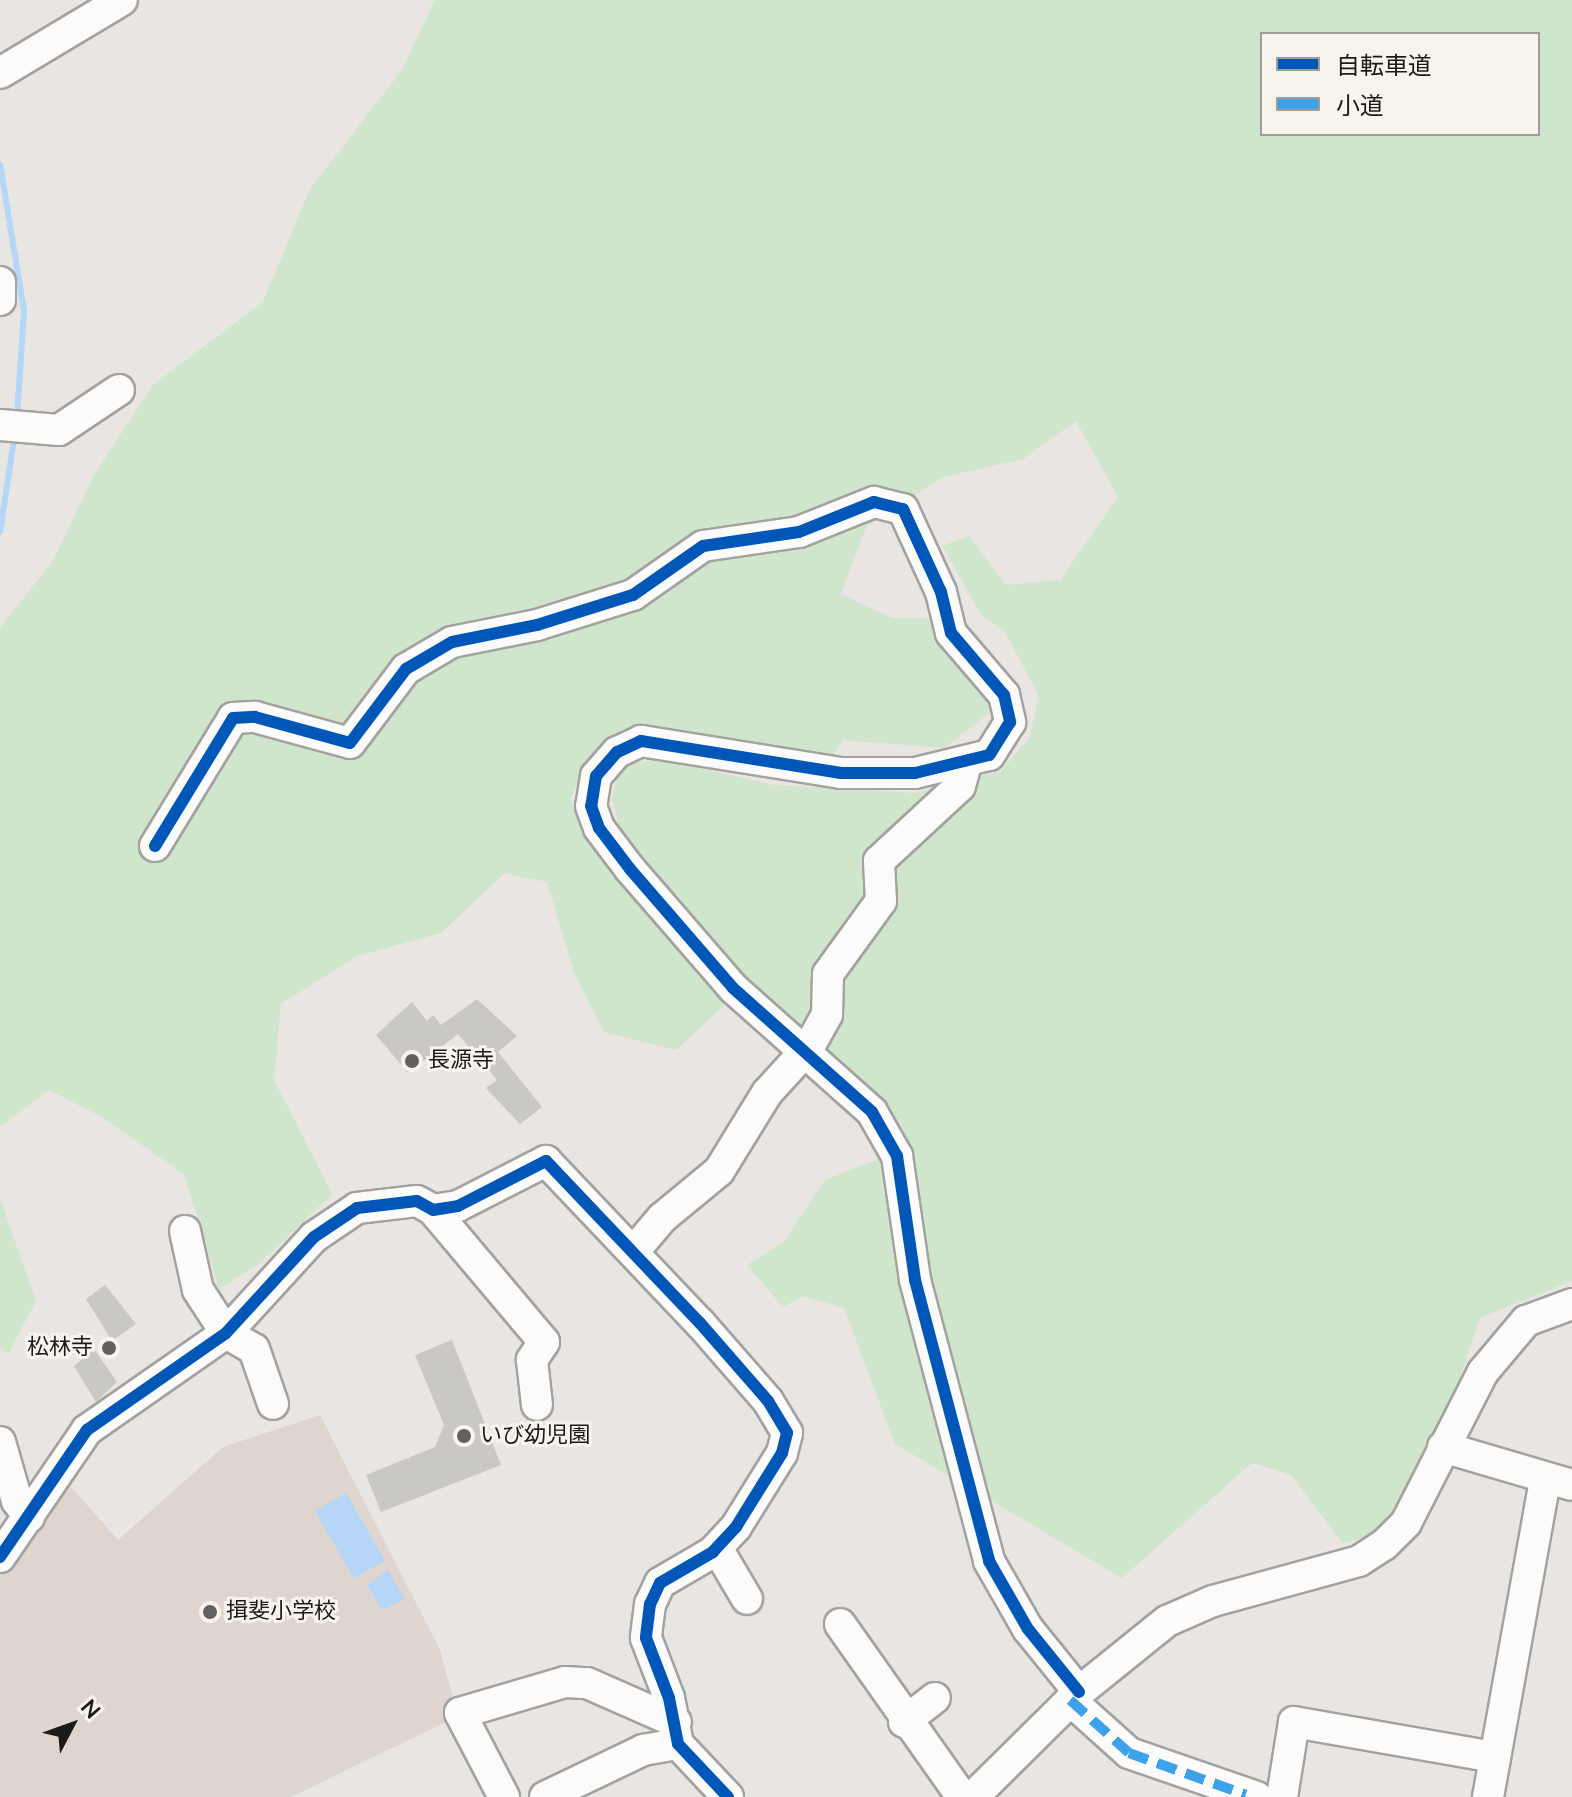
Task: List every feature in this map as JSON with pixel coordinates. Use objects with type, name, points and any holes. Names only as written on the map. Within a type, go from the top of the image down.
[{"type":"street","points":[[0,73],[122,0]]},
{"type":"street","points":[[0,282],[0,300]]},
{"type":"street","points":[[0,425],[59,430],[119,390]]},
{"type":"street","points":[[155,846],[233,718],[255,717],[350,743],[391,684],[428,653],[633,595],[703,546],[799,532],[874,502],[903,509],[941,592],[951,633],[1004,695],[1010,722],[1002,742],[989,755],[915,773],[841,773],[641,741],[617,752],[596,776],[591,806],[622,859],[733,988],[801,1053],[872,1112],[897,1156],[915,1280],[989,1561],[1028,1629],[1074,1696],[1129,1753],[1257,1797]]},
{"type":"street","points":[[634,1251],[662,1218],[719,1171],[746,1123],[827,1015],[828,974],[881,901],[879,861],[960,786],[966,763]]},
{"type":"street","points":[[433,1210],[458,1206],[546,1161],[634,1251],[768,1401],[787,1433],[782,1453],[717,1548],[660,1583],[650,1604],[646,1638],[677,1733],[728,1797]]},
{"type":"street","points":[[0,1557],[87,1430],[226,1333],[314,1237],[357,1208],[417,1201],[433,1210],[544,1342],[532,1360],[537,1405]]},
{"type":"street","points":[[185,1231],[198,1290],[226,1333],[254,1349],[273,1404]]},
{"type":"street","points":[[973,1797],[1074,1696],[1167,1621],[1213,1601],[1359,1561],[1384,1545],[1406,1523],[1483,1372],[1526,1321],[1572,1304]]},
{"type":"street","points":[[0,1442],[17,1501],[29,1517]]},
{"type":"street","points":[[1443,1447],[1559,1482],[1488,1797]]},
{"type":"street","points":[[717,1548],[747,1599]]},
{"type":"street","points":[[840,1624],[904,1722],[962,1797]]},
{"type":"street","points":[[504,1797],[460,1713],[565,1682],[587,1683],[677,1733]]},
{"type":"street","points":[[904,1722],[935,1698]]},
{"type":"street","points":[[1282,1797],[1294,1722],[1495,1757]]},
{"type":"street","points":[[545,1797],[677,1733]]},
{"type":"shaded area","name":"揖斐小学校","points":[[320,1415],[440,1650],[458,1716],[291,1797],[0,1797],[0,1573],[70,1486],[118,1540],[223,1447]]},
{"type":"green space","points":[[435,0],[1572,0],[1572,1281],[1480,1318],[1459,1380],[1383,1534],[1343,1543],[1291,1475],[1252,1463],[1122,1578],[895,1444],[844,1308],[803,1296],[783,1307],[747,1265],[784,1242],[825,1180],[906,1148],[882,1100],[741,982],[638,864],[619,826],[612,798],[617,777],[631,763],[661,759],[774,785],[917,793],[1001,771],[1030,737],[1039,696],[1005,632],[981,614],[942,546],[969,536],[1006,585],[1060,580],[1118,497],[1076,421],[1023,459],[943,477],[866,527],[841,594],[892,618],[934,619],[996,708],[944,748],[843,740],[830,759],[654,726],[617,739],[586,766],[570,799],[610,863],[728,1002],[676,1050],[604,1032],[575,975],[547,882],[505,873],[441,933],[357,956],[281,1004],[274,1080],[332,1194],[260,1263],[219,1289],[184,1174],[100,1116],[49,1090],[0,1127],[0,628],[54,559],[94,475],[153,385],[263,302],[310,189],[402,70]]},
{"type":"green space","points":[[0,1199],[36,1301],[8,1354],[0,1348]]},
{"type":"water","points":[[346,1493],[385,1561],[354,1579],[315,1511]]},
{"type":"water","points":[[388,1570],[405,1599],[382,1610],[367,1585]]},
{"type":"building","name":"長源寺","points":[[477,999],[517,1036],[498,1052],[542,1107],[520,1124],[486,1088],[497,1080],[458,1034],[408,1073],[376,1035],[412,1002],[427,1021],[433,1015],[441,1025]]},
{"type":"building","points":[[105,1285],[136,1324],[112,1341],[86,1299]]},
{"type":"building","name":"いび幼児園","points":[[452,1340],[501,1465],[381,1512],[366,1475],[435,1447],[444,1425],[415,1355]]},
{"type":"building","points":[[94,1349],[117,1382],[96,1402],[74,1366]]},
{"type":"waterway","points":[[0,164],[24,310],[17,418]]},
{"type":"waterway","points":[[0,532],[15,433]]},
{"type":"marked path","points":[[1070,1700],[1129,1753],[1246,1795]]},
{"type":"cycle path","points":[[155,846],[233,718],[255,717],[350,743],[406,669],[452,642],[537,625],[633,595],[703,546],[799,532],[874,502],[903,509],[941,592],[951,633],[1004,695],[1010,722],[989,755],[915,773],[841,773],[641,741],[617,752],[596,776],[591,806],[599,828],[630,869],[733,988],[872,1112],[897,1156],[915,1280],[989,1561],[1028,1629],[1079,1692]]},
{"type":"cycle path","points":[[0,1557],[87,1430],[226,1333],[314,1237],[357,1208],[417,1201],[433,1210],[458,1206],[546,1161],[700,1323],[768,1401],[787,1433],[782,1453],[736,1527],[713,1552],[660,1583],[650,1604],[646,1638],[669,1698],[678,1744],[728,1797]]},
{"type":"place","name":"長源寺","points":[[412,1061]]},
{"type":"place","name":"松林寺","points":[[109,1348]]},
{"type":"place","name":"いび幼児園","points":[[464,1436]]},
{"type":"place","name":"揖斐小学校","points":[[210,1612]]}]
